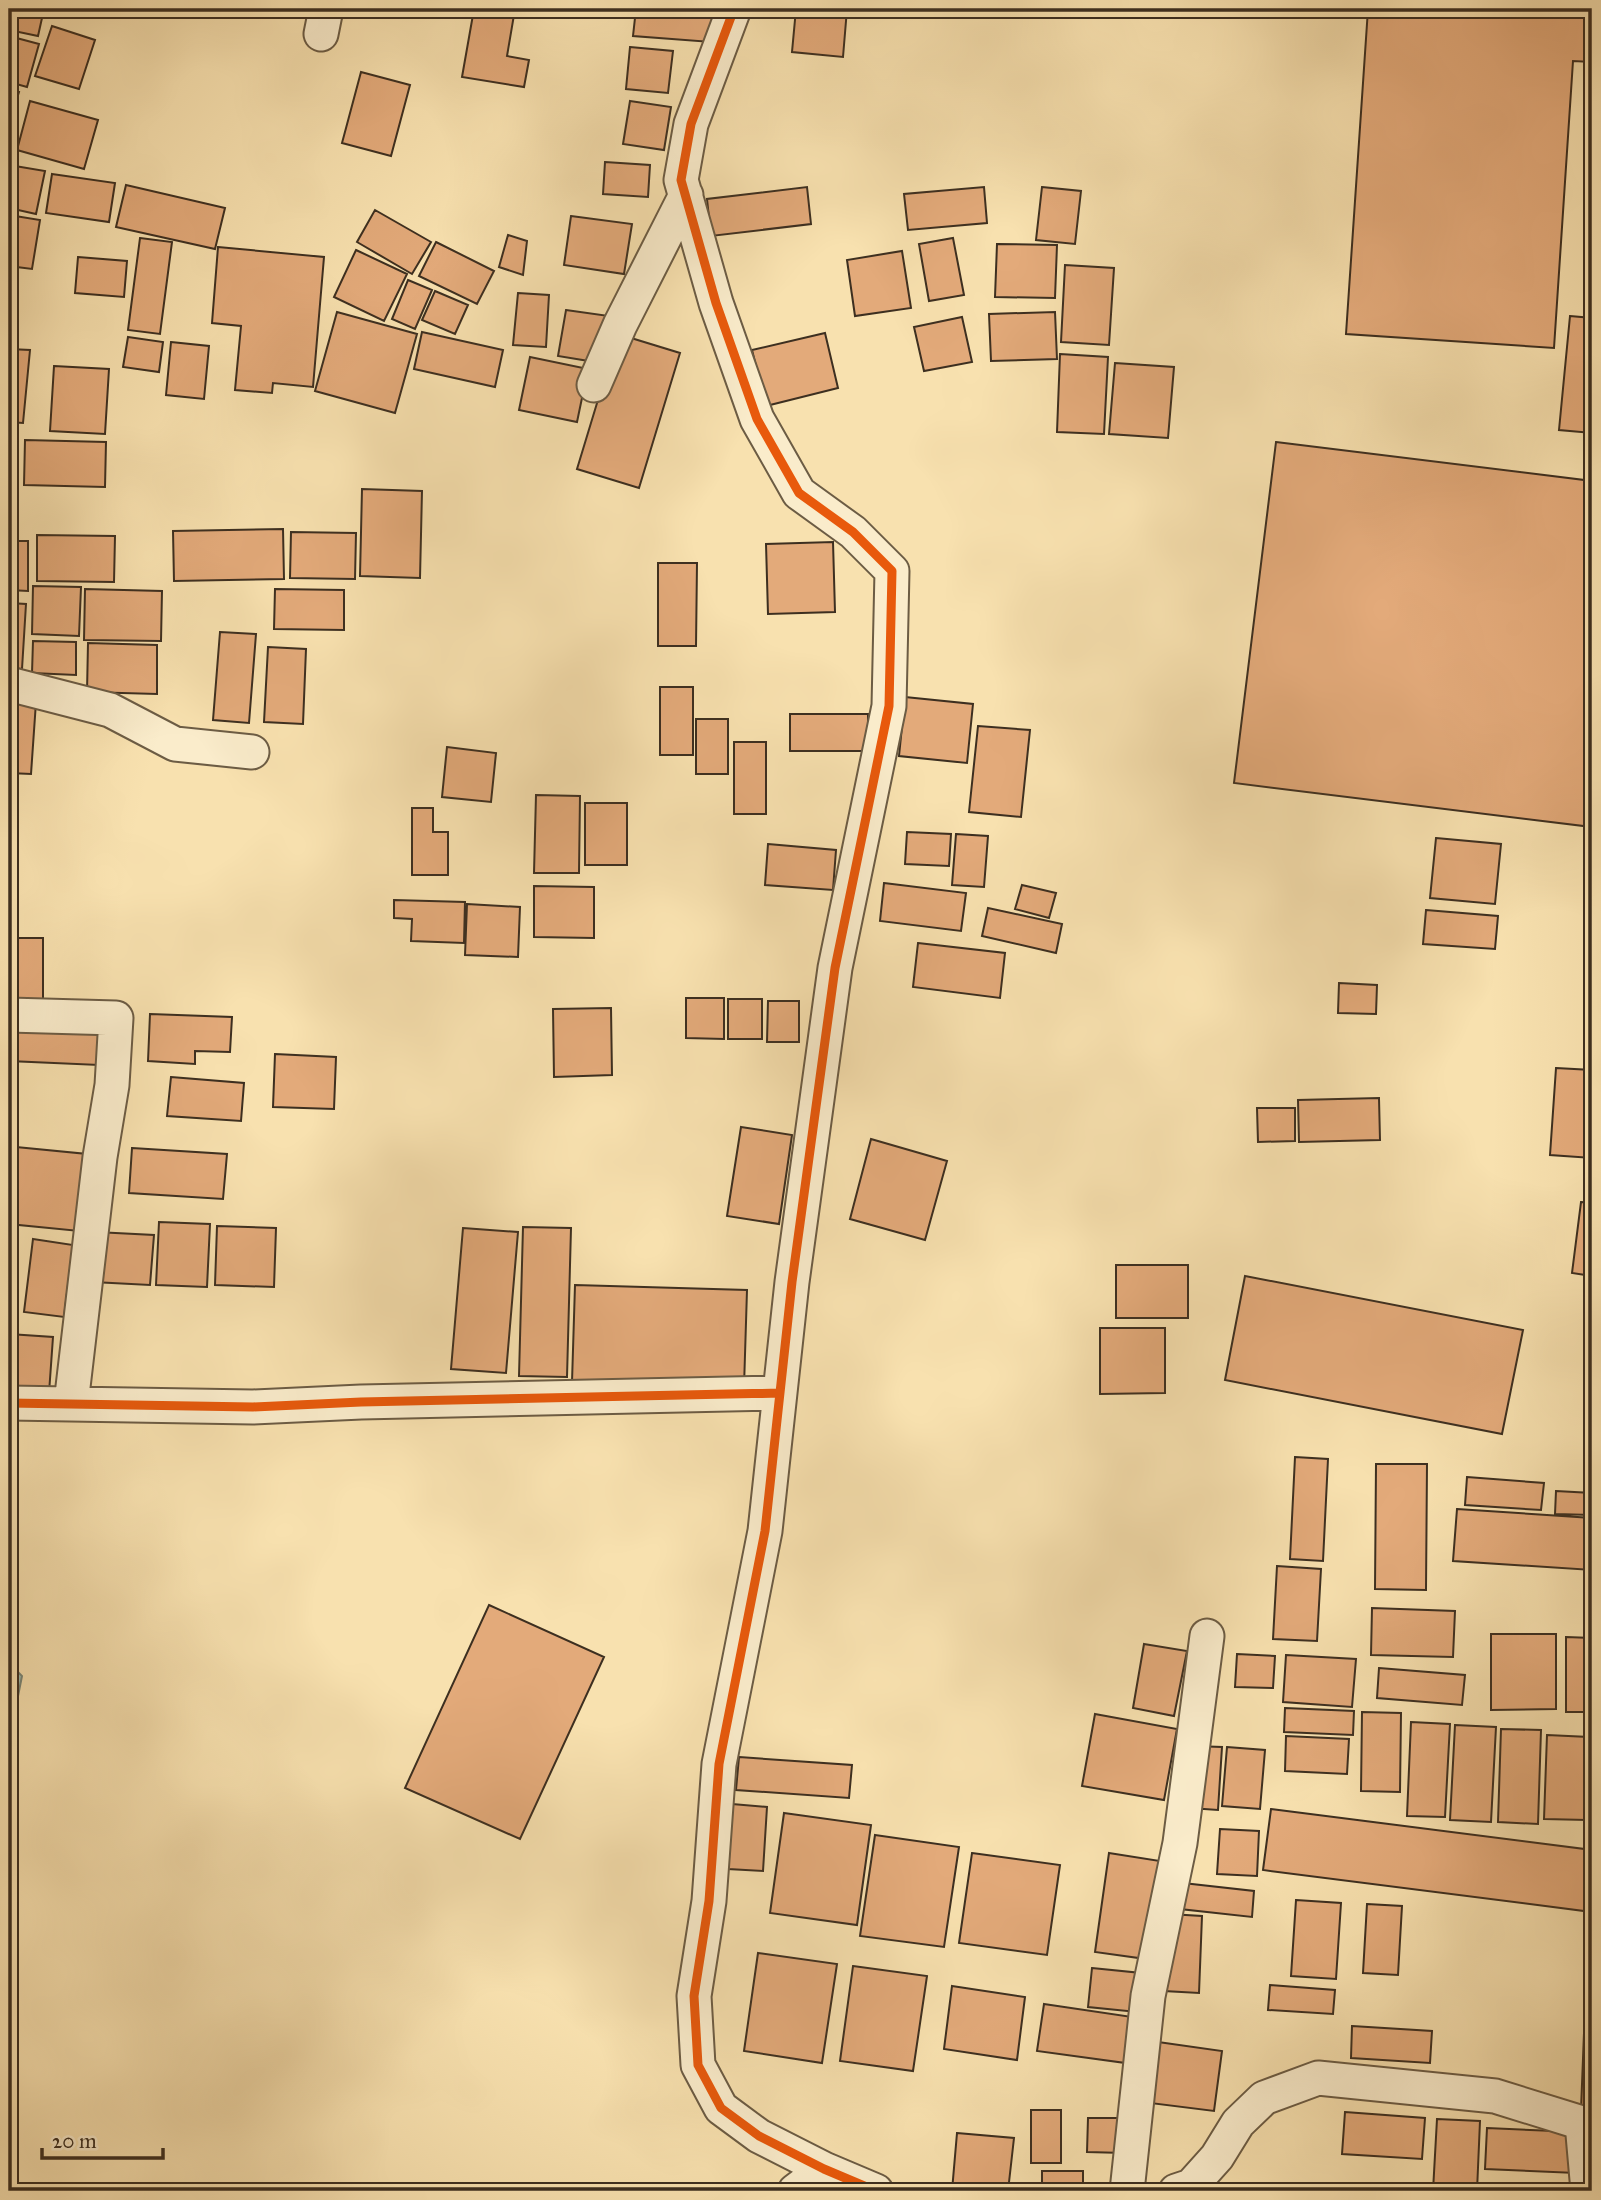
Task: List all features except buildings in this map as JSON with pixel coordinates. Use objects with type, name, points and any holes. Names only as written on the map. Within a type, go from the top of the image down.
[{"type":"street","points":[[734,9],[691,124],[681,180],[716,303],[757,419],[799,494],[853,532],[892,571],[889,706],[835,968],[792,1282],[765,1531],[719,1764],[709,1901],[694,1996],[698,2065],[721,2108],[759,2136],[825,2180],[876,2191]]},
{"type":"street","points":[[594,385],[620,325],[686,195]]},
{"type":"street","points":[[9,684],[110,710],[175,744],[252,752]]},
{"type":"street","points":[[9,1015],[116,1018],[112,1085],[100,1157],[71,1404]]},
{"type":"street","points":[[9,1403],[253,1407],[780,1393]]},
{"type":"street","points":[[1127,2191],[1148,1996],[1180,1843],[1207,1636]]},
{"type":"street","points":[[1176,2191],[1191,2186],[1217,2157],[1238,2123],[1264,2098],[1318,2078],[1494,2096],[1587,2123],[1588,2191]]},
{"type":"street","points":[[795,2191],[825,2180]]},
{"type":"shaded area","points":[[9,1663],[22,1676],[9,1741]]},
{"type":"cycle path","points":[[734,9],[691,124],[681,180],[716,303],[757,419],[799,493],[853,532],[892,571],[889,706],[835,968],[792,1282],[765,1531],[719,1764],[709,1901],[694,1996],[698,2065],[721,2108],[759,2136],[824,2169],[876,2191]]},
{"type":"cycle path","points":[[9,1403],[253,1407],[361,1402],[780,1393]]}]
